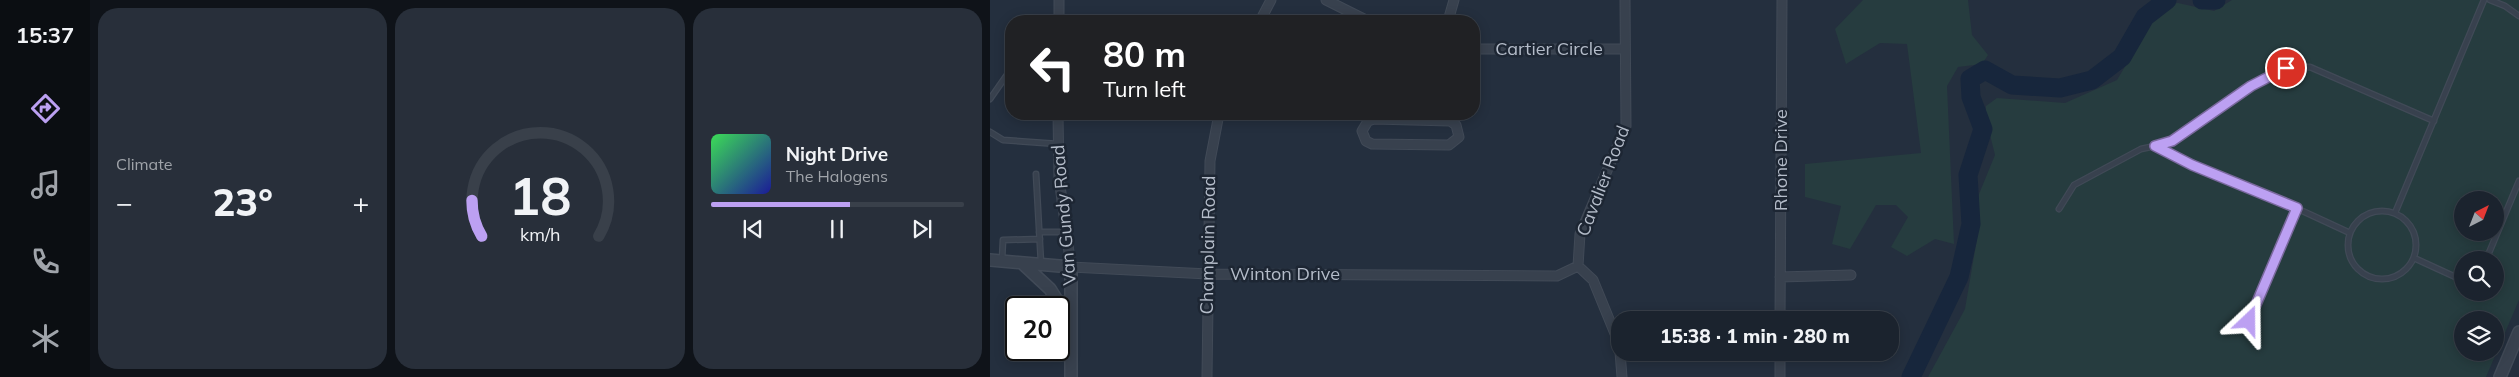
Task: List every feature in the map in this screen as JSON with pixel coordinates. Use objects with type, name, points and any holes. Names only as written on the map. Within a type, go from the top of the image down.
[{"type":"street","points":[[1058,15],[1059,0]]},
{"type":"street","points":[[1263,15],[1271,0]]},
{"type":"street","points":[[1326,0],[1356,15]]},
{"type":"street","points":[[1450,15],[1454,0]]},
{"type":"street","name":"Cavalier Road","points":[[1578,266],[1580,234],[1626,126],[1625,0]]},
{"type":"street","name":"Rhone Drive","points":[[1780,311],[1782,0]]},
{"type":"street","name":"Cartier Circle","points":[[1480,50],[1624,49]]},
{"type":"street","name":"Van Gundy Road","points":[[1058,120],[1058,144],[1071,267],[1071,377]]},
{"type":"street","name":"Champlain Road","points":[[1207,377],[1210,161],[1218,120]]},
{"type":"street","points":[[1379,120],[1368,121],[1362,130],[1366,141],[1378,145],[1449,145],[1459,137],[1456,125],[1444,120]]},
{"type":"street","name":"Winton Drive","points":[[990,260],[1071,267],[1208,274],[1557,276],[1578,266]]},
{"type":"street","points":[[1022,263],[1050,289],[1071,322]]},
{"type":"street","points":[[1578,266],[1593,280],[1611,324]]},
{"type":"street","points":[[1780,277],[1850,275]]},
{"type":"street","points":[[2500,377],[2519,332]]},
{"type":"street","points":[[1621,361],[1622,377]]},
{"type":"street","points":[[1780,361],[1780,377]]},
{"type":"lane","points":[[2395,213],[2484,0]]},
{"type":"lane","points":[[2490,0],[2504,6],[2519,16]]},
{"type":"lane","points":[[2059,209],[2074,185],[2141,149],[2172,141],[2251,86],[2286,68],[2310,67],[2434,121]]},
{"type":"lane","points":[[990,98],[1005,77]]},
{"type":"lane","points":[[990,132],[1003,140],[1058,144]]},
{"type":"lane","points":[[2155,146],[2192,165],[2297,208],[2350,233]]},
{"type":"lane","points":[[1036,174],[1041,265]]},
{"type":"lane","points":[[2490,251],[2519,181]]},
{"type":"lane","points":[[2249,321],[2297,208]]},
{"type":"lane","points":[[2383,210],[2395,213],[2411,227],[2416,242],[2414,258],[2405,270],[2391,278],[2381,280],[2369,277],[2359,271],[2351,261],[2348,250],[2350,233],[2360,218],[2371,212],[2383,210]]},
{"type":"lane","points":[[1039,232],[1066,232]]},
{"type":"lane","points":[[1002,261],[1003,240],[1040,239]]},
{"type":"lane","points":[[2414,258],[2454,276]]},
{"type":"green space","points":[[1863,0],[1968,0],[1972,35],[1988,55],[1982,64],[1958,67],[1947,86],[1954,244],[1935,239],[1907,256],[1891,247],[1908,217],[1896,205],[1876,205],[1850,249],[1832,244],[1841,206],[1805,197],[1805,164],[1921,153],[1907,44],[1880,43],[1846,64],[1835,29]]},
{"type":"green space","points":[[2232,0],[2519,0],[2519,300],[2504,335],[2504,311],[2454,311],[2454,361],[2493,361],[2486,377],[1928,377],[1965,309],[1979,227],[1979,194],[1995,155],[1986,119],[1986,106],[1997,98],[2065,103],[2117,80],[2156,15],[2166,5],[2178,3],[2214,11]]},
{"type":"waterway","points":[[1911,377],[1959,277],[1971,224],[1968,175],[1983,129],[1971,97],[1970,79],[1985,70],[2012,85],[2060,88],[2092,80],[2122,57],[2145,17],[2167,0]]},
{"type":"waterway","points":[[2202,0],[2216,0]]},
{"type":"route","points":[[2249,321],[2297,208],[2253,188],[2192,165],[2155,146],[2172,141],[2251,86],[2286,68]]}]
